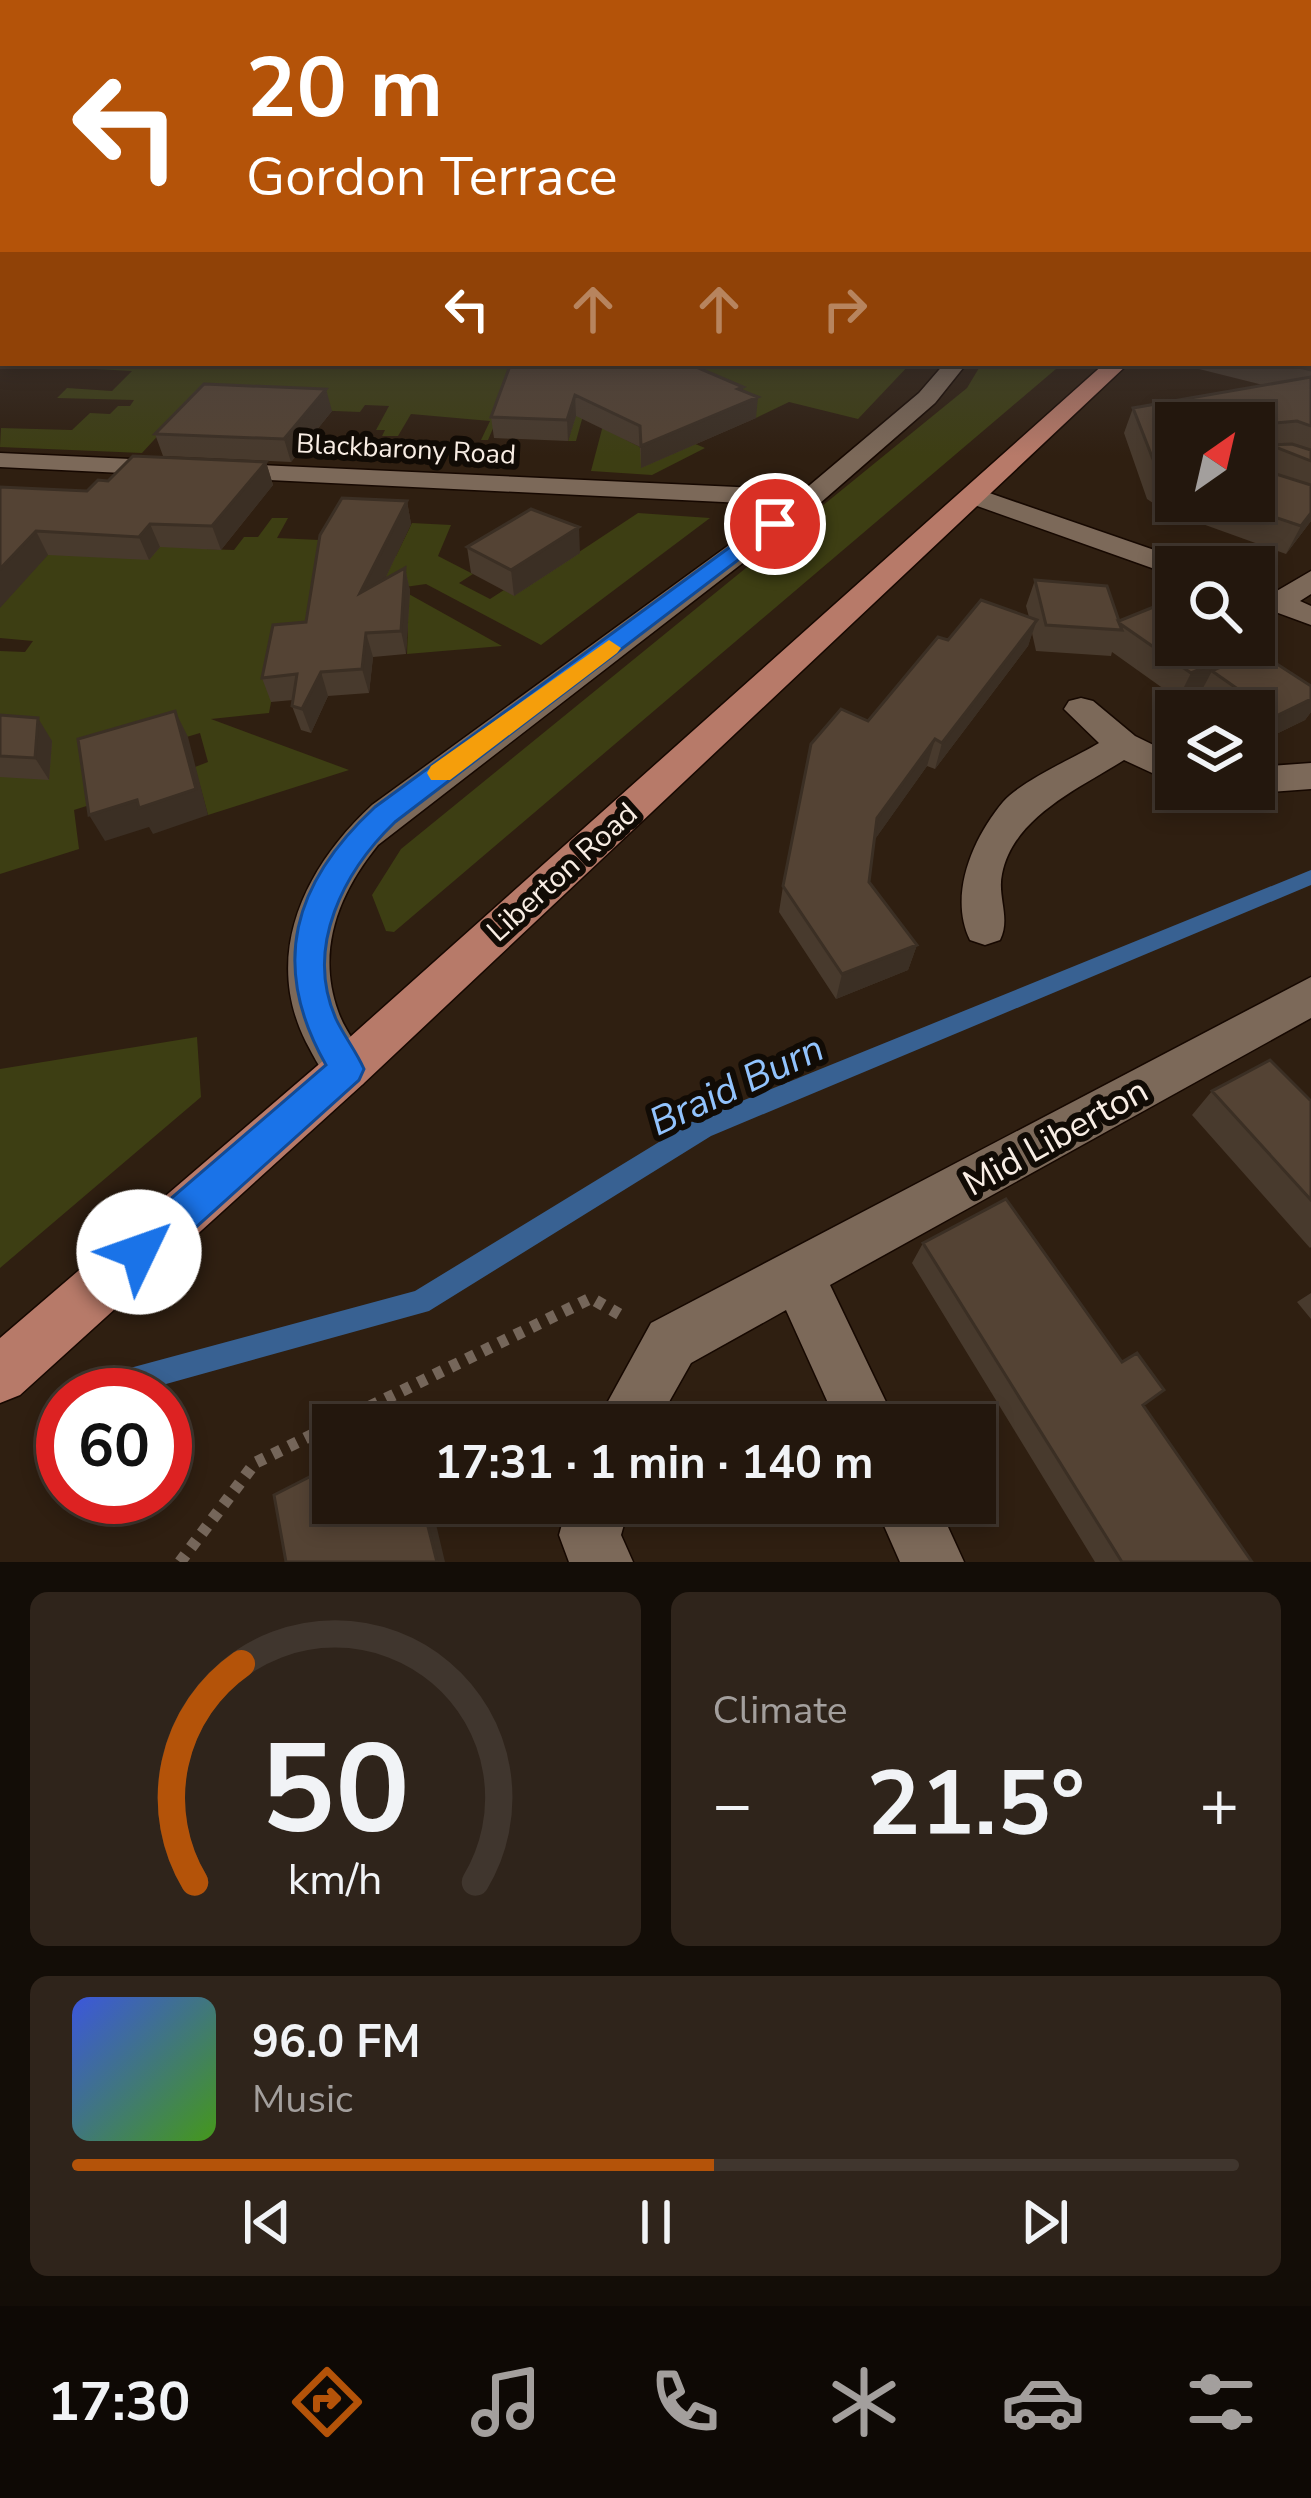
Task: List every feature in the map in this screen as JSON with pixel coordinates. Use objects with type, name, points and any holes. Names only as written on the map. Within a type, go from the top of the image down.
[{"type":"main road","name":"Liberton Road","points":[[0,1375],[347,1069],[1115,366]]},
{"type":"street","points":[[347,1069],[319,1021],[308,968],[319,903],[356,842],[385,814],[810,498],[927,398],[954,366]]},
{"type":"street","name":"Blackbarony Road","points":[[0,460],[810,498]]},
{"type":"street","points":[[975,496],[1155,560]]},
{"type":"street","points":[[1275,595],[1311,580]]},
{"type":"street","points":[[1275,601],[1311,616]]},
{"type":"street","points":[[1081,709],[1123,745],[1155,761]]},
{"type":"street","points":[[985,928],[982,874],[1018,808],[1123,745]]},
{"type":"street","points":[[1275,779],[1311,776]]},
{"type":"street","name":"Mid Liberton","points":[[671,1343],[1311,996]]},
{"type":"street","points":[[799,1277],[858,1404]]},
{"type":"street","points":[[636,1404],[671,1343]]},
{"type":"street","points":[[593,1524],[590,1534],[601,1562]]},
{"type":"street","points":[[915,1524],[932,1562]]},
{"type":"path","points":[[180,1562],[255,1463],[591,1298],[671,1343]]},
{"type":"shaded area","points":[[908,366],[858,419],[789,402],[756,418],[737,409],[626,440],[640,447],[641,453],[686,440],[705,448],[652,475],[591,471],[612,391],[595,372],[576,441],[568,441],[579,404],[519,368],[488,440],[481,440],[490,421],[411,414],[398,436],[382,436],[385,430],[376,430],[389,406],[365,405],[360,412],[309,410],[164,429],[142,453],[0,447],[1,428],[72,430],[90,413],[110,414],[118,406],[130,406],[134,400],[57,398],[67,388],[112,391],[132,371],[95,369]]},
{"type":"shaded area","points":[[980,366],[1059,366],[394,932],[386,931],[372,895],[401,849],[967,388]]},
{"type":"shaded area","points":[[191,507],[206,549],[234,550],[244,537],[258,537],[272,518],[288,518],[277,538],[319,540],[396,556],[412,523],[451,525],[438,556],[473,574],[459,583],[490,599],[504,590],[514,595],[638,513],[710,518],[541,645],[426,584],[398,588],[502,646],[407,654],[408,625],[281,649],[269,713],[211,719],[349,770],[208,815],[195,767],[208,762],[200,733],[163,744],[99,802],[74,810],[79,849],[0,874],[0,651],[25,652],[33,641],[0,638],[0,532]]},
{"type":"shaded area","points":[[197,1037],[201,1097],[0,1268],[0,1069]]},
{"type":"building","points":[[510,366],[694,366],[758,397],[641,446],[640,426],[575,395],[567,420],[491,417]]},
{"type":"building","points":[[1311,377],[1311,426],[1297,421],[1275,423],[1275,402],[1167,402]]},
{"type":"building","points":[[204,384],[326,389],[284,439],[155,434]]},
{"type":"building","points":[[1155,404],[1155,464],[1133,408]]},
{"type":"building","points":[[1275,447],[1311,450],[1311,461]]},
{"type":"building","points":[[133,456],[266,462],[212,526],[150,524],[139,537],[36,531],[0,569],[0,487],[87,491],[98,480],[108,481]]},
{"type":"building","points":[[1275,474],[1311,485],[1311,513],[1301,526],[1275,517]]},
{"type":"building","points":[[342,498],[407,501],[360,593],[405,568],[401,631],[366,633],[362,669],[321,672],[302,709],[292,706],[297,674],[262,678],[273,625],[306,622],[320,535]]},
{"type":"building","points":[[531,509],[579,527],[511,570],[467,547]]},
{"type":"building","points":[[1035,580],[1107,586],[1119,621],[1155,606],[1155,648],[1119,623],[1122,630],[1046,625]]},
{"type":"building","points":[[981,600],[1037,620],[942,743],[935,739],[877,818],[869,882],[917,945],[842,974],[783,886],[811,744],[841,709],[868,721],[938,637],[948,640]]},
{"type":"building","points":[[1275,663],[1311,686],[1311,699],[1276,716],[1275,690],[1239,690],[1212,671]]},
{"type":"building","points":[[1181,666],[1208,666],[1191,673]]},
{"type":"building","points":[[175,711],[196,789],[139,808],[137,800],[89,815],[78,739]]},
{"type":"building","points":[[0,715],[38,718],[35,758],[0,756]]},
{"type":"building","points":[[1270,1060],[1311,1101],[1311,1200],[1212,1091]]},
{"type":"building","points":[[1006,1199],[1122,1362],[1137,1353],[1164,1390],[1143,1405],[1252,1562],[1122,1562],[923,1243]]},
{"type":"building","points":[[312,1476],[312,1524],[427,1524],[437,1562],[286,1562],[274,1495]]},
{"type":"waterway","name":"Braid Burn","points":[[178,1368],[420,1302],[703,1128],[1311,877]]},
{"type":"slow traffic","points":[[440,773],[609,648]]},
{"type":"route","points":[[139,1252],[347,1069],[319,1021],[308,968],[319,903],[356,842],[385,814],[775,524]]}]
